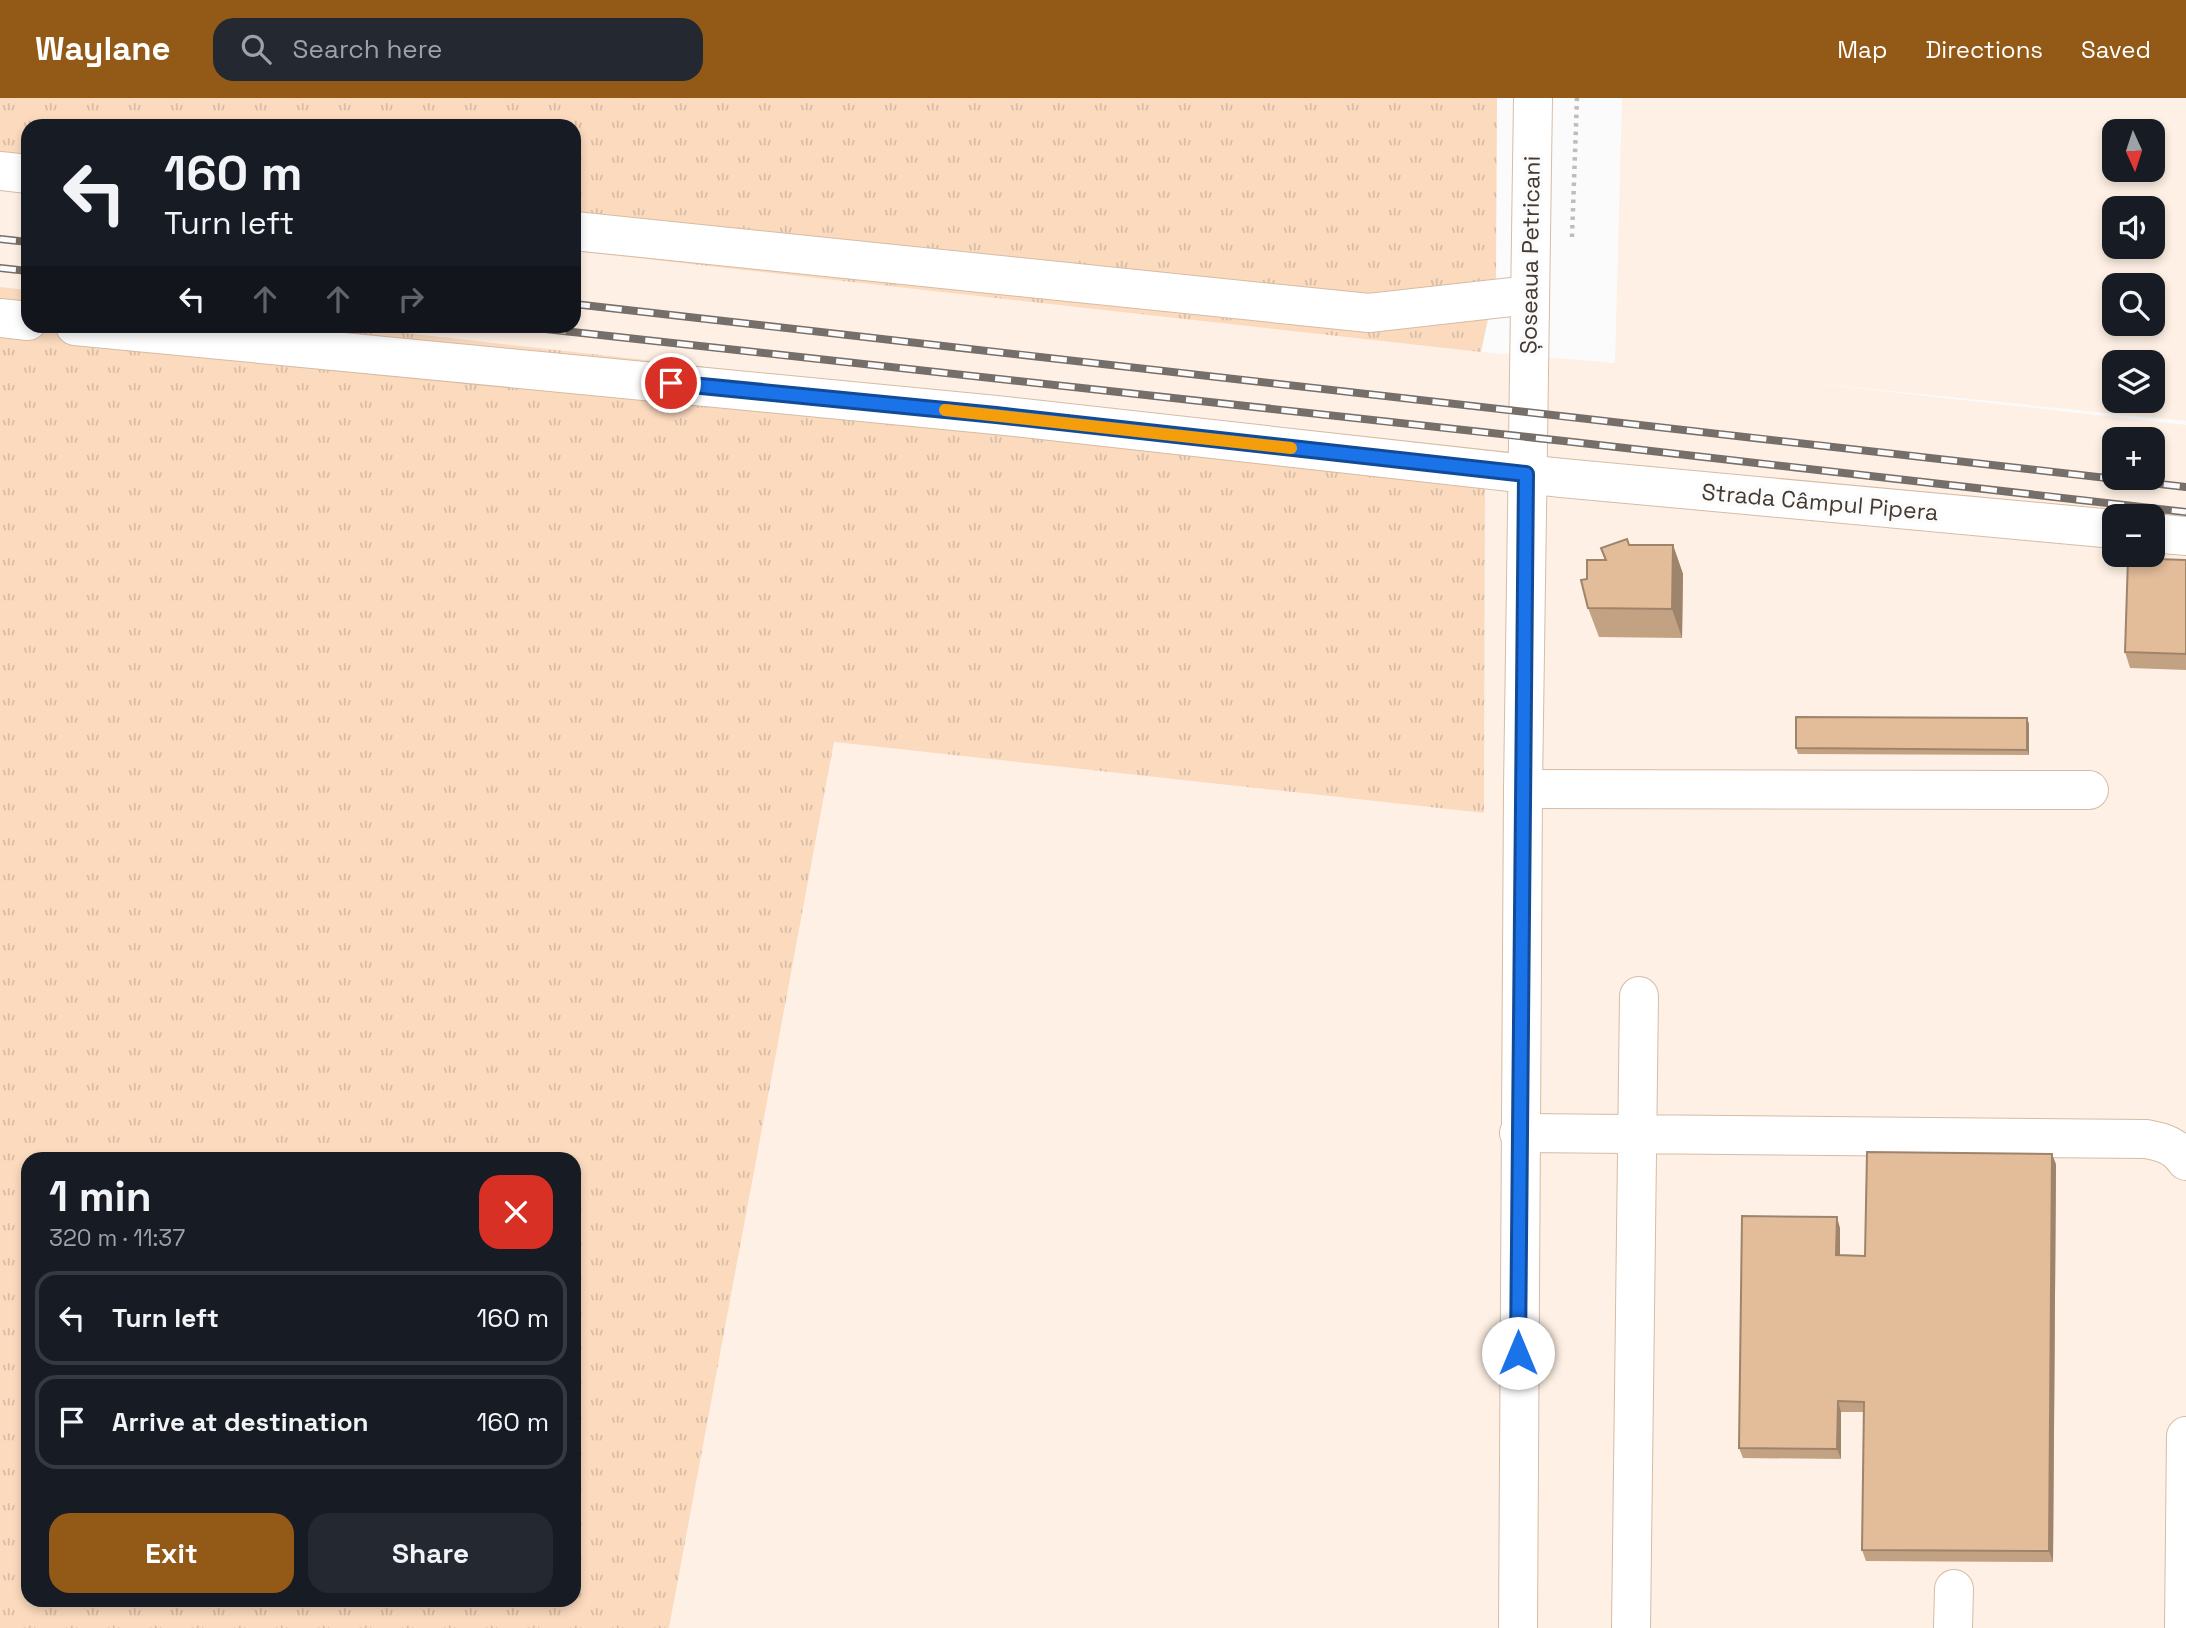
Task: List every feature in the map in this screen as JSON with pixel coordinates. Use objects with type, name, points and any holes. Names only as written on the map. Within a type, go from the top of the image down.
[{"type":"street","name":"Șoseaua Petricani","points":[[1518,1628],[1522,789],[1533,98]]},
{"type":"street","points":[[0,172],[21,174]]},
{"type":"street","points":[[581,232],[1369,313],[1530,295]]},
{"type":"street","points":[[0,318],[21,320]]},
{"type":"street","name":"Strada Câmpul Pipera","points":[[147,333],[996,415],[1526,474],[2102,528]]},
{"type":"street","points":[[2165,534],[2186,536]]},
{"type":"street","points":[[1522,789],[2089,790]]},
{"type":"street","points":[[1631,1628],[1639,996]]},
{"type":"street","points":[[1519,1133],[1638,1132],[2146,1139],[2162,1142],[2178,1150],[2186,1161]]},
{"type":"street","points":[[2184,1628],[2186,1436]]},
{"type":"street","points":[[1953,1628],[1954,1589]]},
{"type":"shaded area","points":[[1622,98],[2186,98],[2186,421],[2107,413],[2165,413],[2165,350],[2102,350],[2102,412],[1791,381],[2186,425],[2186,524],[2165,519],[2165,504],[2102,504],[2102,515],[1429,448],[405,333],[581,333],[581,252],[1481,352],[1615,363]]},
{"type":"shaded area","points":[[0,187],[21,189],[21,289],[0,287]]},
{"type":"shaded area","points":[[1485,490],[2102,548],[2102,567],[2165,567],[2165,554],[2186,556],[2186,1628],[669,1628],[834,742],[1484,813]]},
{"type":"green space","points":[[0,98],[1497,98],[1496,281],[1481,352],[581,252],[581,119],[21,119],[21,189],[0,187]]},
{"type":"green space","points":[[0,287],[21,289],[21,333],[405,333],[1429,448],[1485,490],[1484,813],[834,742],[669,1628],[0,1628]]},
{"type":"building","points":[[1627,539],[1629,545],[1673,545],[1672,609],[1588,608],[1581,580],[1587,579],[1587,560],[1606,560],[1601,548]]},
{"type":"building","points":[[2165,559],[2186,560],[2186,654],[2125,652],[2128,567],[2165,567]]},
{"type":"building","points":[[1796,717],[2027,718],[2027,750],[1796,748]]},
{"type":"building","points":[[1867,1152],[2052,1154],[2049,1551],[1862,1550],[1864,1402],[1838,1401],[1837,1449],[1739,1448],[1742,1216],[1837,1217],[1836,1255],[1865,1256]]},
{"type":"railway","points":[[0,239],[21,241]]},
{"type":"railway","points":[[0,268],[21,270]]},
{"type":"railway","points":[[581,305],[2186,487]]},
{"type":"railway","points":[[581,333],[2186,512]]},
{"type":"slow traffic","points":[[945,410],[1291,448]]},
{"type":"route","points":[[671,383],[996,415],[1526,474],[1518,1353]]}]
